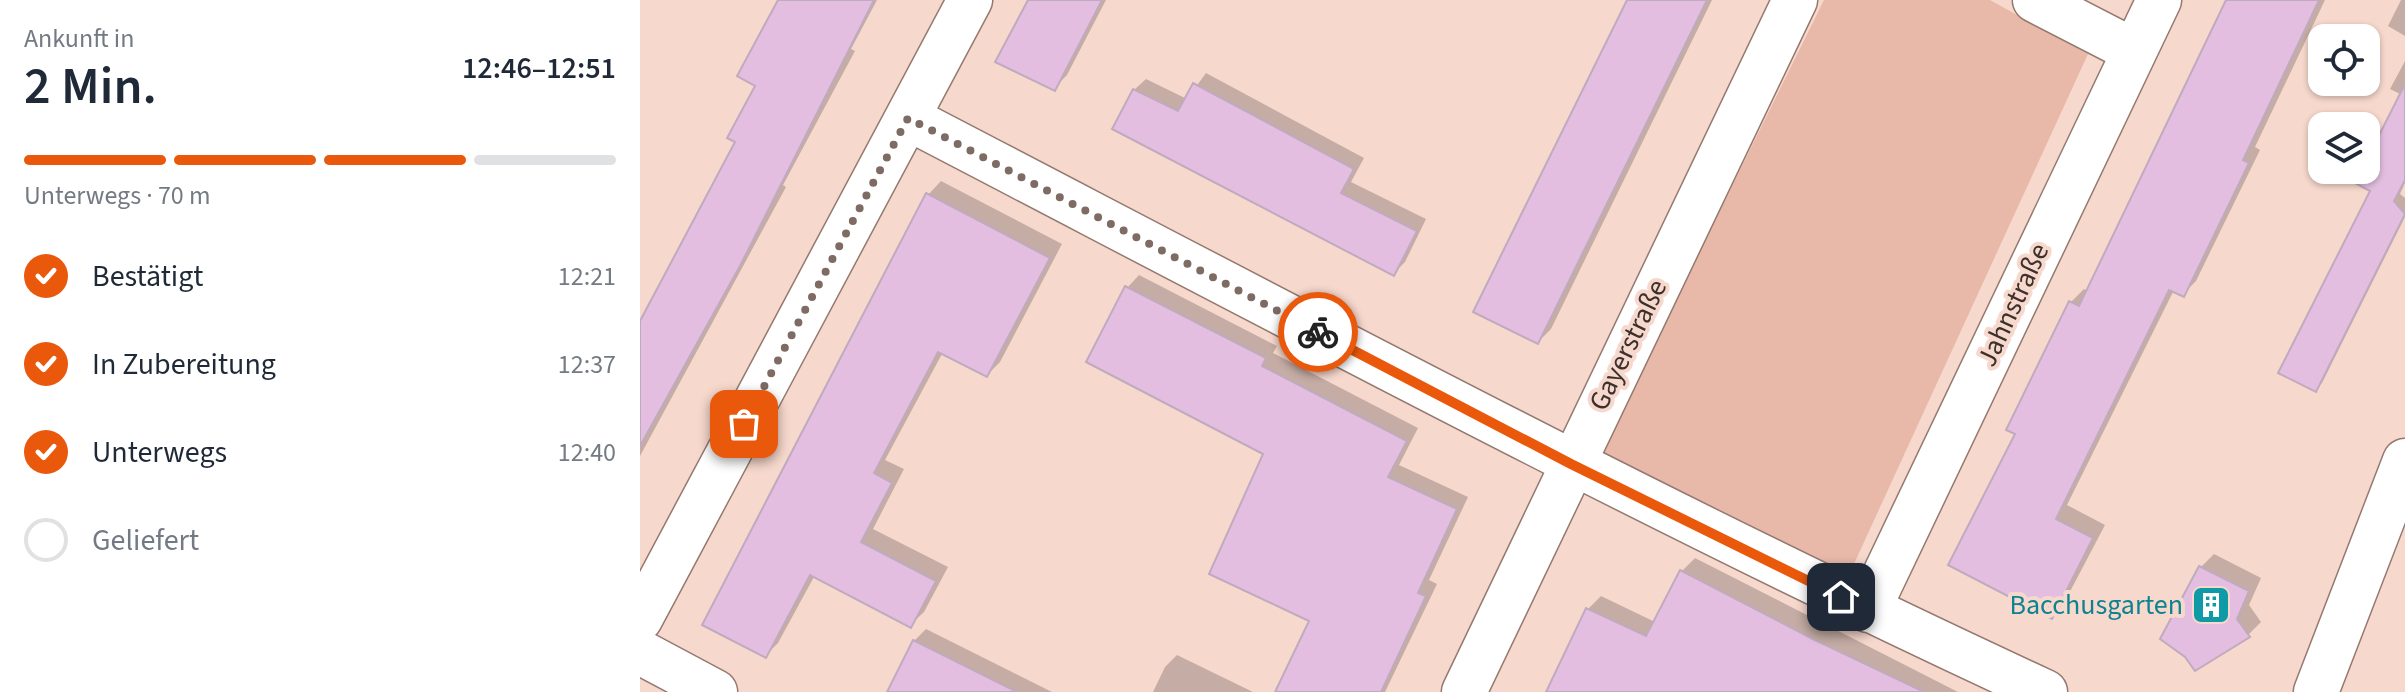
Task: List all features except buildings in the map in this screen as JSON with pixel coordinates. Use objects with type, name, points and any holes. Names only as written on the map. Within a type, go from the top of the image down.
[{"type":"street","points":[[640,619],[970,0]]},
{"type":"street","name":"Gayerstraße","points":[[1464,692],[1795,0]]},
{"type":"street","points":[[2035,0],[2134,51]]},
{"type":"street","name":"Jahnstraße","points":[[1868,610],[2159,0]]},
{"type":"street","points":[[908,118],[1571,464],[1868,610],[2045,692]]},
{"type":"street","points":[[2316,692],[2396,505],[2405,461]]},
{"type":"street","points":[[640,652],[715,692]]},
{"type":"shaded area","points":[[1824,0],[1990,0],[2088,54],[1848,577],[1598,457]]},
{"type":"way so far","points":[[744,424],[908,118],[1318,332]]},
{"type":"place","name":"Bacchusgarten","points":[[2211,605]]},
{"type":"route","points":[[1318,332],[1571,464],[1841,597]]}]
